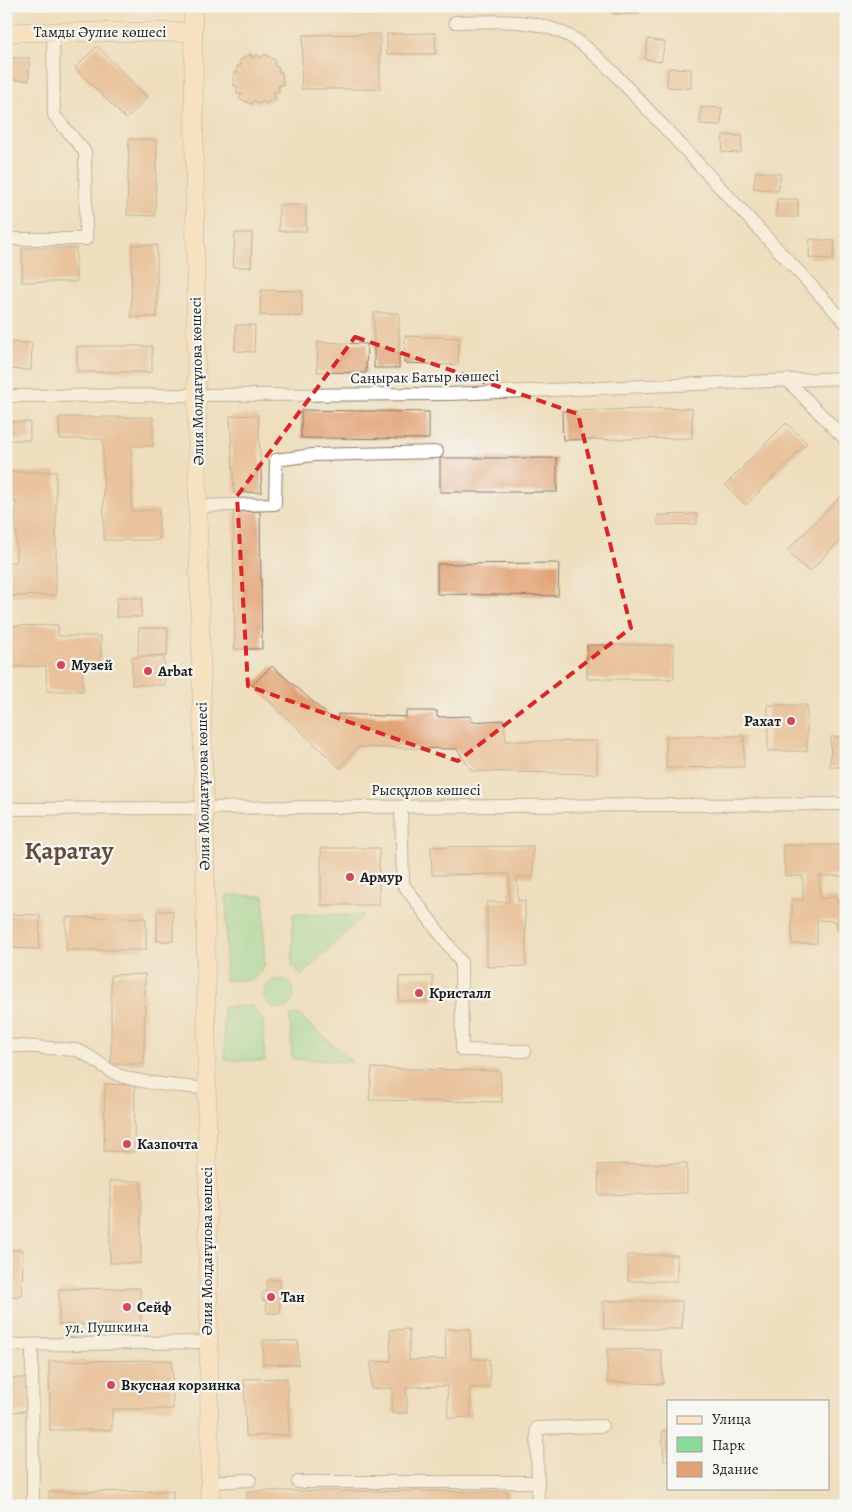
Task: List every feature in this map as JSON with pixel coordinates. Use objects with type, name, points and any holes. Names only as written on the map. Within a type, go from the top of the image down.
[{"type":"street","name":"Әлия Молдағұлова көшесі","points":[[193,6],[198,506],[204,808],[210,1506]]},
{"type":"street","points":[[455,22],[487,21],[539,25],[564,33],[590,50],[846,323]]},
{"type":"street","name":"Тамды Әулие көшесі","points":[[6,32],[193,32]]},
{"type":"street","points":[[6,239],[86,239],[85,152],[54,115],[53,32]]},
{"type":"street","name":"Саңырак Батыр көшесі","points":[[6,396],[450,394],[788,381],[845,376]]},
{"type":"street","points":[[788,381],[846,440]]},
{"type":"street","points":[[198,506],[275,504],[276,460],[313,455],[437,452]]},
{"type":"street","name":"Рысқұлов көшесі","points":[[6,809],[846,804]]},
{"type":"street","points":[[400,807],[403,884],[461,962],[462,1050],[525,1050]]},
{"type":"street","points":[[6,1045],[76,1050],[84,1052],[102,1067],[131,1079],[206,1089]]},
{"type":"street","name":"ул. Пушкина","points":[[6,1345],[208,1342]]},
{"type":"street","points":[[32,1344],[33,1506]]},
{"type":"street","points":[[538,1506],[536,1428],[602,1426]]},
{"type":"street","points":[[210,1482],[250,1480]]},
{"type":"street","points":[[298,1482],[538,1482]]},
{"type":"highlighted area","points":[[355,337],[578,414],[631,628],[458,761],[248,686],[237,496]]},
{"type":"green space","points":[[227,895],[264,896],[264,967],[252,980],[225,980]]},
{"type":"green space","points":[[293,914],[364,915],[302,975],[292,966]]},
{"type":"green space","points":[[279,979],[290,983],[294,994],[290,1005],[279,1009],[268,1005],[264,994],[268,983]]},
{"type":"green space","points":[[252,1006],[263,1021],[265,1061],[225,1060],[223,1007]]},
{"type":"green space","points":[[298,1014],[352,1062],[292,1059],[290,1017]]},
{"type":"building","points":[[614,6],[639,6],[639,14],[614,14]]},
{"type":"building","points":[[435,33],[436,54],[387,54],[387,34]]},
{"type":"building","points":[[380,34],[380,89],[301,89],[303,35]]},
{"type":"building","points":[[648,39],[665,42],[661,62],[645,59]]},
{"type":"building","points":[[97,46],[148,98],[126,119],[75,68]]},
{"type":"building","points":[[251,54],[252,58],[257,55],[261,58],[264,54],[276,61],[274,65],[279,68],[278,72],[282,72],[283,85],[278,86],[279,91],[273,93],[276,98],[265,104],[263,101],[258,104],[254,100],[252,104],[239,99],[242,94],[237,94],[237,86],[234,86],[234,73],[237,73],[237,66],[241,66],[239,61]]},
{"type":"building","points":[[6,58],[29,58],[29,80],[6,80]]},
{"type":"building","points":[[668,68],[691,69],[691,88],[667,87]]},
{"type":"building","points":[[701,107],[722,108],[721,125],[700,124]]},
{"type":"building","points":[[723,135],[742,136],[741,153],[722,152]]},
{"type":"building","points":[[129,139],[157,140],[155,216],[127,215]]},
{"type":"building","points":[[756,171],[781,174],[778,191],[753,188]]},
{"type":"building","points":[[777,199],[798,199],[798,217],[776,217]]},
{"type":"building","points":[[279,205],[306,205],[306,231],[279,231]]},
{"type":"building","points":[[235,233],[252,233],[251,267],[233,267]]},
{"type":"building","points":[[810,239],[835,241],[833,259],[809,258]]},
{"type":"building","points":[[132,245],[157,245],[157,317],[131,317]]},
{"type":"building","points":[[22,248],[76,248],[76,282],[22,282]]},
{"type":"building","points":[[261,290],[302,291],[302,316],[260,315]]},
{"type":"building","points":[[374,313],[399,313],[399,368],[374,368]]},
{"type":"building","points":[[236,325],[255,325],[254,352],[235,351]]},
{"type":"building","points":[[405,336],[459,338],[458,365],[404,363]]},
{"type":"building","points":[[6,342],[32,343],[31,370],[6,369]]},
{"type":"building","points":[[318,342],[367,344],[366,373],[317,372]]},
{"type":"building","points":[[77,346],[152,346],[152,372],[77,372]]},
{"type":"building","points":[[692,408],[692,438],[563,440],[562,411]]},
{"type":"building","points":[[301,410],[429,412],[429,439],[301,438]]},
{"type":"building","points":[[258,415],[262,492],[234,493],[230,416]]},
{"type":"building","points":[[59,417],[153,417],[153,446],[132,446],[132,511],[159,510],[159,540],[104,540],[103,439],[60,439]]},
{"type":"building","points":[[6,422],[30,422],[30,440],[6,440]]},
{"type":"building","points":[[786,423],[807,443],[746,505],[725,485]]},
{"type":"building","points":[[440,458],[557,458],[557,492],[440,492]]},
{"type":"building","points":[[6,472],[56,472],[56,595],[6,596],[6,562],[16,562],[16,501],[6,501]]},
{"type":"building","points":[[846,491],[846,534],[809,572],[787,551]]},
{"type":"building","points":[[260,511],[262,649],[235,649],[233,512]]},
{"type":"building","points":[[697,514],[697,524],[658,525],[658,515]]},
{"type":"building","points":[[559,563],[558,596],[437,594],[437,564]]},
{"type":"building","points":[[117,597],[142,598],[141,617],[116,617]]},
{"type":"building","points":[[58,625],[58,636],[101,636],[101,663],[83,663],[83,691],[47,691],[46,666],[6,667],[6,626]]},
{"type":"building","points":[[139,628],[168,628],[167,656],[138,655]]},
{"type":"building","points":[[587,645],[674,645],[674,679],[587,679]]},
{"type":"building","name":"Arbat","points":[[132,657],[164,657],[165,685],[132,685]]},
{"type":"building","points":[[272,666],[337,723],[338,714],[406,717],[406,711],[437,711],[437,717],[471,716],[471,722],[504,720],[506,741],[597,741],[597,774],[472,771],[457,749],[357,747],[340,768],[252,685]]},
{"type":"building","points":[[768,705],[807,705],[807,751],[768,751]]},
{"type":"building","points":[[666,736],[744,736],[744,767],[666,768]]},
{"type":"building","points":[[831,737],[846,737],[846,767],[830,767]]},
{"type":"building","points":[[783,845],[846,845],[846,876],[819,876],[820,899],[837,897],[838,905],[846,905],[846,930],[837,930],[836,921],[817,920],[817,943],[792,944],[792,900],[803,900],[803,876],[785,876]]},
{"type":"building","points":[[533,846],[533,877],[517,877],[518,901],[525,900],[526,966],[487,967],[487,902],[509,902],[509,874],[432,875],[431,847]]},
{"type":"building","name":"Армур","points":[[321,848],[379,848],[379,905],[321,905]]},
{"type":"building","points":[[157,911],[173,911],[173,941],[157,941]]},
{"type":"building","points":[[6,914],[40,915],[39,949],[6,948]]},
{"type":"building","points":[[66,917],[146,918],[146,950],[66,950]]},
{"type":"building","points":[[145,974],[144,1064],[111,1064],[111,975]]},
{"type":"building","points":[[433,976],[433,1001],[399,1001],[399,977]]},
{"type":"building","points":[[372,1068],[500,1071],[502,1102],[369,1100]]},
{"type":"building","points":[[105,1084],[135,1085],[134,1152],[104,1151]]},
{"type":"building","points":[[687,1163],[687,1193],[599,1195],[598,1165]]},
{"type":"building","points":[[110,1181],[141,1181],[141,1263],[110,1263]]},
{"type":"building","points":[[6,1250],[23,1250],[22,1296],[6,1296]]},
{"type":"building","points":[[628,1255],[677,1255],[677,1281],[628,1281]]},
{"type":"building","name":"Тан","points":[[267,1280],[280,1280],[280,1313],[267,1313],[266,1301],[262,1300],[262,1294],[266,1291]]},
{"type":"building","points":[[140,1288],[141,1324],[59,1325],[59,1289]]},
{"type":"building","points":[[603,1301],[682,1301],[682,1329],[604,1329]]},
{"type":"building","points":[[409,1329],[409,1360],[446,1359],[445,1329],[470,1329],[471,1359],[489,1359],[490,1387],[470,1388],[471,1417],[448,1418],[447,1386],[407,1387],[407,1413],[392,1413],[392,1388],[371,1389],[371,1362],[391,1361],[390,1330]]},
{"type":"building","points":[[263,1340],[298,1341],[298,1365],[263,1364]]},
{"type":"building","points":[[607,1349],[661,1350],[663,1384],[607,1382]]},
{"type":"building","name":"Вкусная корзинка","points":[[172,1360],[173,1409],[112,1409],[112,1430],[50,1430],[49,1361]]},
{"type":"building","points":[[6,1378],[28,1378],[29,1411],[6,1412]]},
{"type":"building","points":[[287,1378],[289,1435],[246,1436],[244,1379]]},
{"type":"building","points":[[662,1431],[667,1431],[667,1461],[664,1461]]},
{"type":"building","points":[[173,1491],[173,1506],[49,1506],[49,1492]]},
{"type":"building","points":[[247,1491],[508,1491],[508,1506],[247,1506]]},
{"type":"place","name":"Музей","points":[[61,665]]},
{"type":"place","name":"Arbat","points":[[148,671]]},
{"type":"place","name":"Рахат","points":[[791,721]]},
{"type":"place","name":"Армур","points":[[350,877]]},
{"type":"place","name":"Кристалл","points":[[419,993]]},
{"type":"place","name":"Казпочта","points":[[127,1144]]},
{"type":"place","name":"Тан","points":[[271,1297]]},
{"type":"place","name":"Сейф","points":[[127,1307]]},
{"type":"place","name":"Вкусная корзинка","points":[[111,1385]]},
{"type":"district","name":"Қаратау","points":[[69,850]]}]
